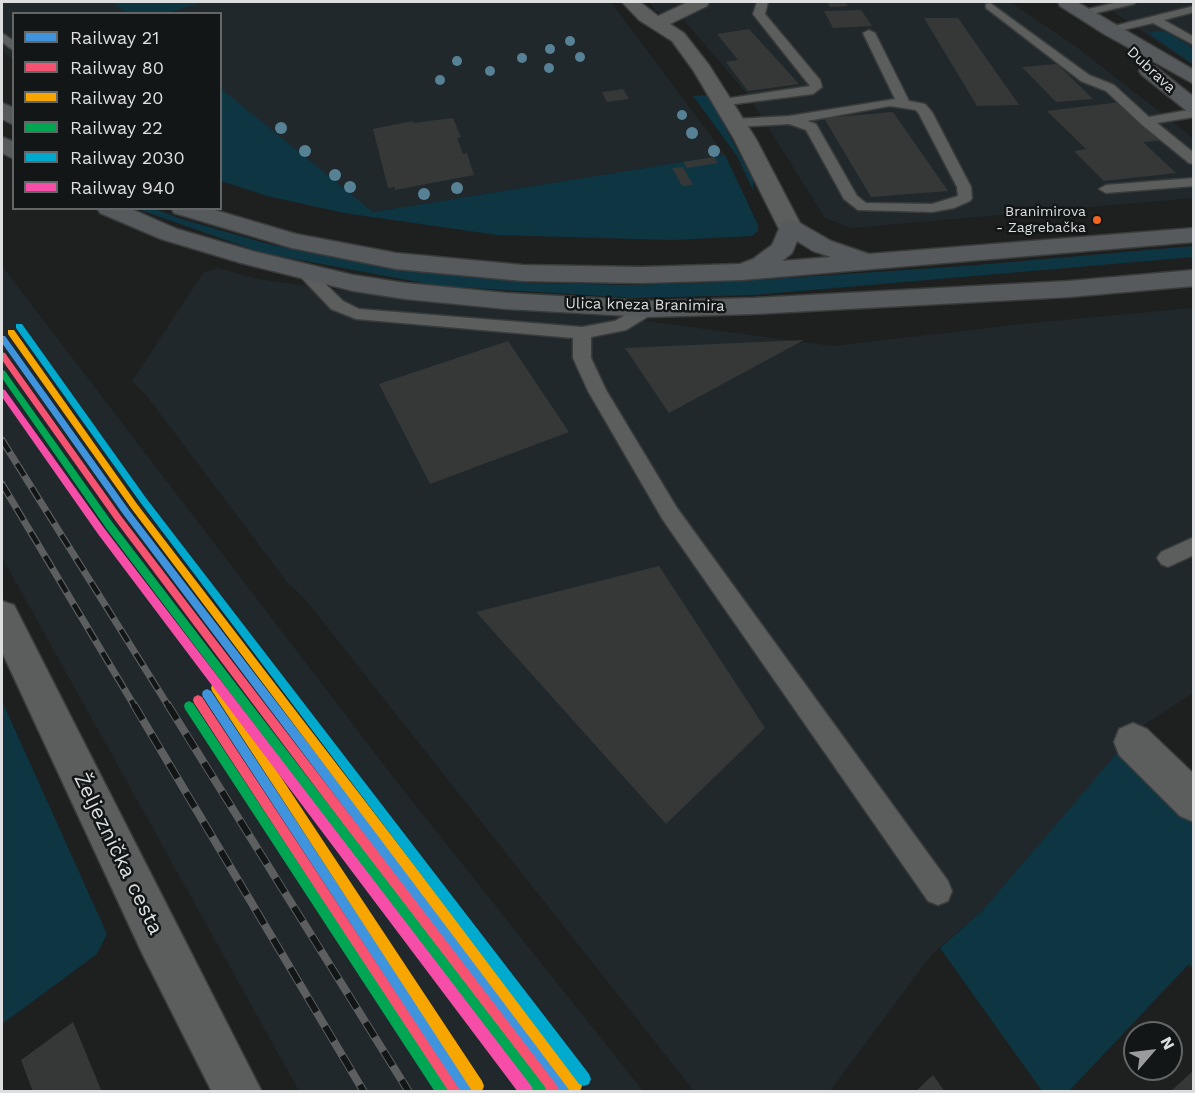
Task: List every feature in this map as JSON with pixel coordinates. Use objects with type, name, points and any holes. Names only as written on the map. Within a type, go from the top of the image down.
[{"type":"main road","points":[[1066,2],[1193,78]]},
{"type":"main road","name":"Dubrava","points":[[1110,30],[1150,72],[1194,107]]},
{"type":"main road","name":"Ulica kneza Branimira","points":[[113,210],[170,234],[250,258],[353,283],[506,302],[648,309],[862,302],[1069,289],[1194,278]]},
{"type":"main road","name":"Ulica kneza Branimira","points":[[189,210],[292,241],[396,261],[523,273],[641,276],[742,273],[1194,235]]},
{"type":"main road","points":[[742,273],[777,255],[783,248],[790,227],[809,239],[839,252],[885,261]]},
{"type":"street","points":[[631,2],[656,24],[678,37],[686,46],[736,123],[790,227]]},
{"type":"street","points":[[656,24],[702,2]]},
{"type":"street","name":"Željeznička cesta","points":[[2,616],[158,936],[238,1092]]},
{"type":"street","points":[[1133,742],[1194,802]]},
{"type":"lane","points":[[724,103],[813,90],[816,87],[816,83],[765,26],[759,14],[763,2]]},
{"type":"lane","points":[[1084,13],[1130,2]]},
{"type":"lane","points":[[990,6],[1085,78],[1110,88],[1194,160]]},
{"type":"lane","points":[[1110,30],[1194,9]]},
{"type":"lane","points":[[1156,20],[1194,42]]},
{"type":"lane","points":[[869,33],[903,104]]},
{"type":"lane","points":[[736,123],[789,120],[890,102],[920,107],[925,112],[964,187],[965,198],[932,207],[870,209],[857,205],[851,199],[811,128],[789,120]]},
{"type":"lane","points":[[1146,120],[1194,113]]},
{"type":"lane","points":[[1106,189],[1194,182]]},
{"type":"lane","points":[[302,270],[337,305],[356,314],[582,333],[620,326],[648,309]]},
{"type":"lane","points":[[582,333],[582,358],[597,391],[670,514],[938,891]]},
{"type":"lane","points":[[1168,558],[1194,545]]},
{"type":"shaded area","points":[[2,2],[611,2],[725,155],[373,212],[222,91],[222,12],[12,12],[12,59],[2,49]]},
{"type":"shaded area","points":[[113,2],[203,2],[170,12],[125,12]]},
{"type":"shaded area","points":[[649,2],[1010,2],[1078,48],[1193,138],[1193,198],[851,228],[825,218],[748,95],[684,20],[656,11]]},
{"type":"shaded area","points":[[1098,2],[1193,2],[1193,65],[1100,3]]},
{"type":"shaded area","points":[[1157,31],[1168,33],[1193,48],[1193,64],[1148,33]]},
{"type":"shaded area","points":[[222,90],[373,212],[725,155],[758,225],[758,231],[752,236],[671,240],[497,235],[344,213],[267,196],[222,181]]},
{"type":"shaded area","points":[[708,95],[753,180],[753,190],[737,156],[693,96]]},
{"type":"shaded area","points":[[140,210],[158,210],[272,245],[401,269],[531,283],[630,285],[726,282],[965,266],[1193,246],[1194,257],[754,295],[635,298],[439,286],[263,253]]},
{"type":"shaded area","points":[[2,266],[397,782],[643,1091],[299,1091],[2,557]]},
{"type":"shaded area","points":[[218,268],[257,279],[440,304],[616,317],[832,346],[1031,323],[1193,308],[1193,693],[1139,728],[982,911],[932,954],[830,1091],[694,1091],[305,599],[287,582],[146,395],[132,381],[204,272]]},
{"type":"shaded area","points":[[2,701],[107,934],[97,954],[2,1024]]},
{"type":"shaded area","points":[[1124,745],[1193,815],[1193,969],[1189,964],[1135,1021],[1123,1021],[1123,1034],[1069,1091],[1042,1091],[940,948],[982,911]]},
{"type":"building","points":[[827,2],[845,2],[848,6],[830,7]]},
{"type":"building","points":[[861,10],[872,26],[833,28],[824,11]]},
{"type":"building","points":[[924,18],[958,18],[1019,105],[977,106]]},
{"type":"building","points":[[749,29],[799,84],[748,91],[726,62],[738,60],[717,34]]},
{"type":"building","points":[[1057,64],[1093,99],[1056,102],[1022,67]]},
{"type":"building","points":[[623,89],[629,99],[607,102],[602,92]]},
{"type":"building","points":[[1120,102],[1167,140],[1143,142],[1176,173],[1104,181],[1074,151],[1086,149],[1047,111]]},
{"type":"building","points":[[893,112],[948,191],[871,197],[824,118]]},
{"type":"building","points":[[453,118],[461,137],[457,138],[463,154],[467,153],[474,175],[395,190],[395,187],[388,188],[373,129],[413,121],[413,123]]},
{"type":"building","points":[[714,157],[718,163],[687,168],[683,162]]},
{"type":"building","points":[[683,167],[693,185],[682,186],[672,168]]},
{"type":"building","points":[[804,340],[669,413],[625,348]]},
{"type":"building","points":[[508,341],[569,432],[430,484],[379,384]]},
{"type":"building","points":[[659,566],[765,728],[666,824],[476,612]]},
{"type":"building","points":[[73,1022],[102,1092],[33,1092],[21,1060]]},
{"type":"building","points":[[1194,1070],[1194,1092],[1170,1092],[1183,1081]]},
{"type":"building","points":[[933,1075],[945,1092],[915,1092]]},
{"type":"railway","points":[[2,440],[169,707]]},
{"type":"railway","points":[[2,484],[135,707]]},
{"type":"railway","points":[[134,705],[364,1092]]},
{"type":"railway","points":[[168,705],[409,1092]]},
{"type":"rail line","name":"2030","points":[[19,326],[143,500],[584,1079]]},
{"type":"rail line","name":"20","points":[[11,332],[134,506],[575,1086]]},
{"type":"rail line","name":"21","points":[[2,338],[126,512],[567,1092]]},
{"type":"rail line","name":"80","points":[[2,355],[118,518],[553,1092]]},
{"type":"rail line","name":"22","points":[[2,373],[109,525],[540,1092]]},
{"type":"rail line","name":"940","points":[[2,392],[101,531],[527,1092]]},
{"type":"rail line","name":"20","points":[[216,688],[477,1086]]},
{"type":"rail line","name":"21","points":[[207,694],[468,1092]]},
{"type":"rail line","name":"80","points":[[198,700],[455,1092]]},
{"type":"rail line","name":"22","points":[[189,706],[443,1092]]},
{"type":"place","name":"Branimirova - Zagrebačka","points":[[1097,220]]}]
